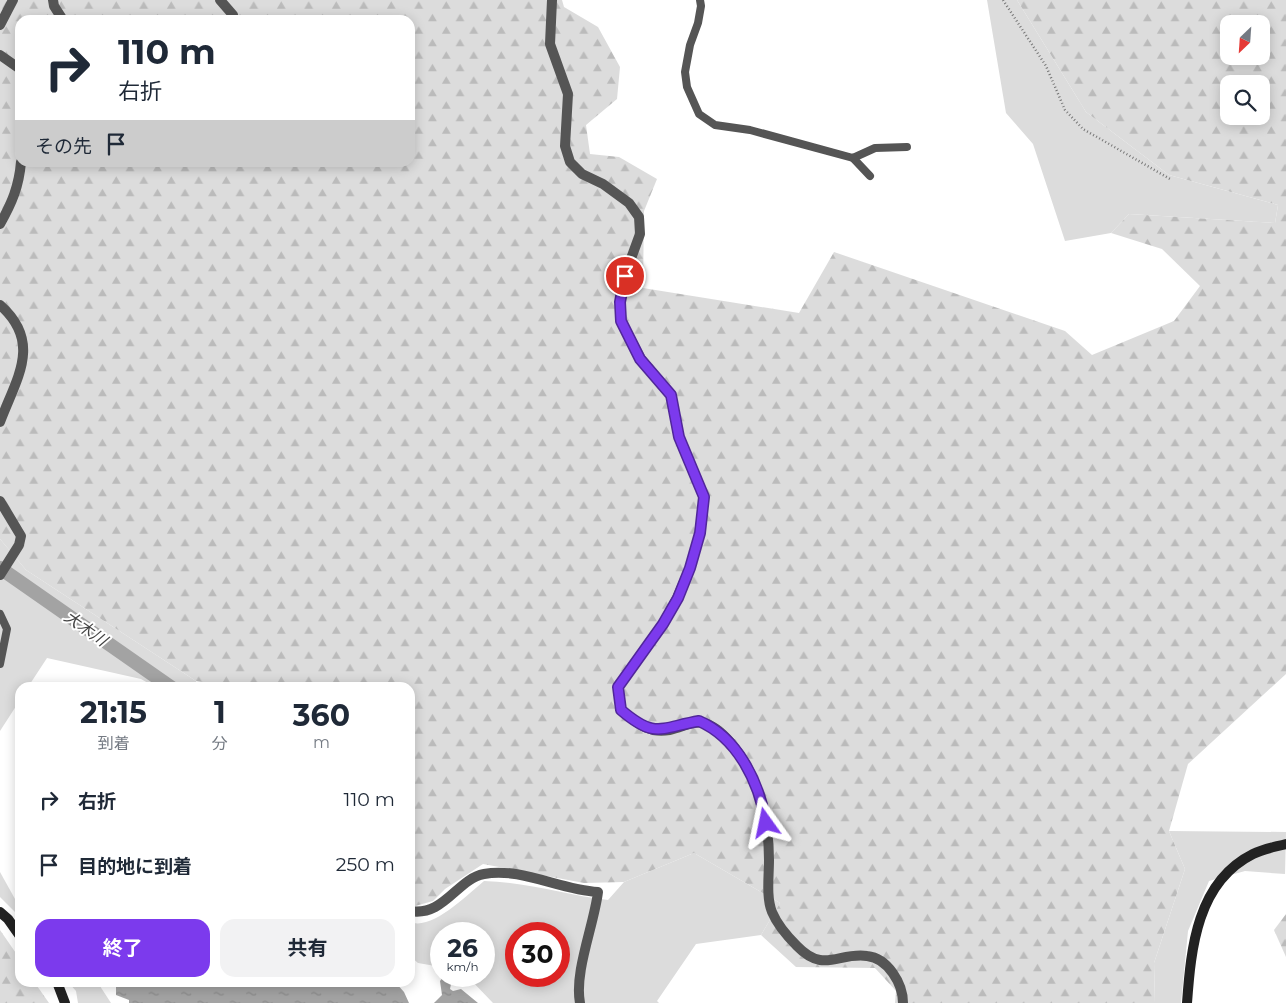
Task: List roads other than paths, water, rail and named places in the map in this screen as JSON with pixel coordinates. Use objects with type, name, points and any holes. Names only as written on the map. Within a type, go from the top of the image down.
[{"type":"street","points":[[0,25],[13,0]]},
{"type":"street","points":[[53,0],[54,6],[60,15]]},
{"type":"street","points":[[220,0],[233,15]]},
{"type":"street","points":[[552,0],[550,44],[568,94],[565,146],[570,162],[582,174],[610,189],[629,203],[639,217],[640,234],[625,276],[620,302],[621,321],[640,359],[671,395],[679,437],[704,497],[700,533],[690,568],[663,624],[618,687],[621,710],[635,722],[652,730],[668,729],[699,721],[709,725],[731,744],[749,771],[763,804],[769,842],[769,899],[772,912],[781,928],[797,947],[813,959],[827,961],[866,955],[879,959],[900,985],[903,1003]]},
{"type":"street","points":[[0,55],[15,66]]},
{"type":"street","points":[[0,224],[14,200],[20,179],[21,167]]},
{"type":"street","points":[[0,305],[17,323],[22,334],[23,354],[23,366],[0,422]]},
{"type":"street","points":[[0,502],[21,536],[0,575]]},
{"type":"street","points":[[1187,1003],[1196,929],[1202,910],[1212,892],[1224,875],[1236,864],[1254,853],[1286,844]]},
{"type":"street","points":[[415,910],[437,908],[482,875],[511,874],[565,888],[598,892],[593,924],[579,982],[580,1003]]},
{"type":"street","points":[[0,912],[15,929]]},
{"type":"street","points":[[59,987],[65,1003]]},
{"type":"lane","points":[[700,0],[701,6],[698,23],[690,45],[685,72],[687,87],[699,114],[715,125],[750,130],[853,158],[870,176]]},
{"type":"lane","points":[[853,158],[874,148],[907,147]]},
{"type":"lane","points":[[0,614],[7,629],[0,664]]},
{"type":"water","points":[[116,987],[400,987],[409,1003],[129,1003],[129,1000],[116,995]]},
{"type":"water","points":[[441,987],[450,987],[453,991],[461,989],[478,1003],[434,1003],[442,995]]},
{"type":"waterway","name":"大木川","points":[[0,568],[163,682]]}]
